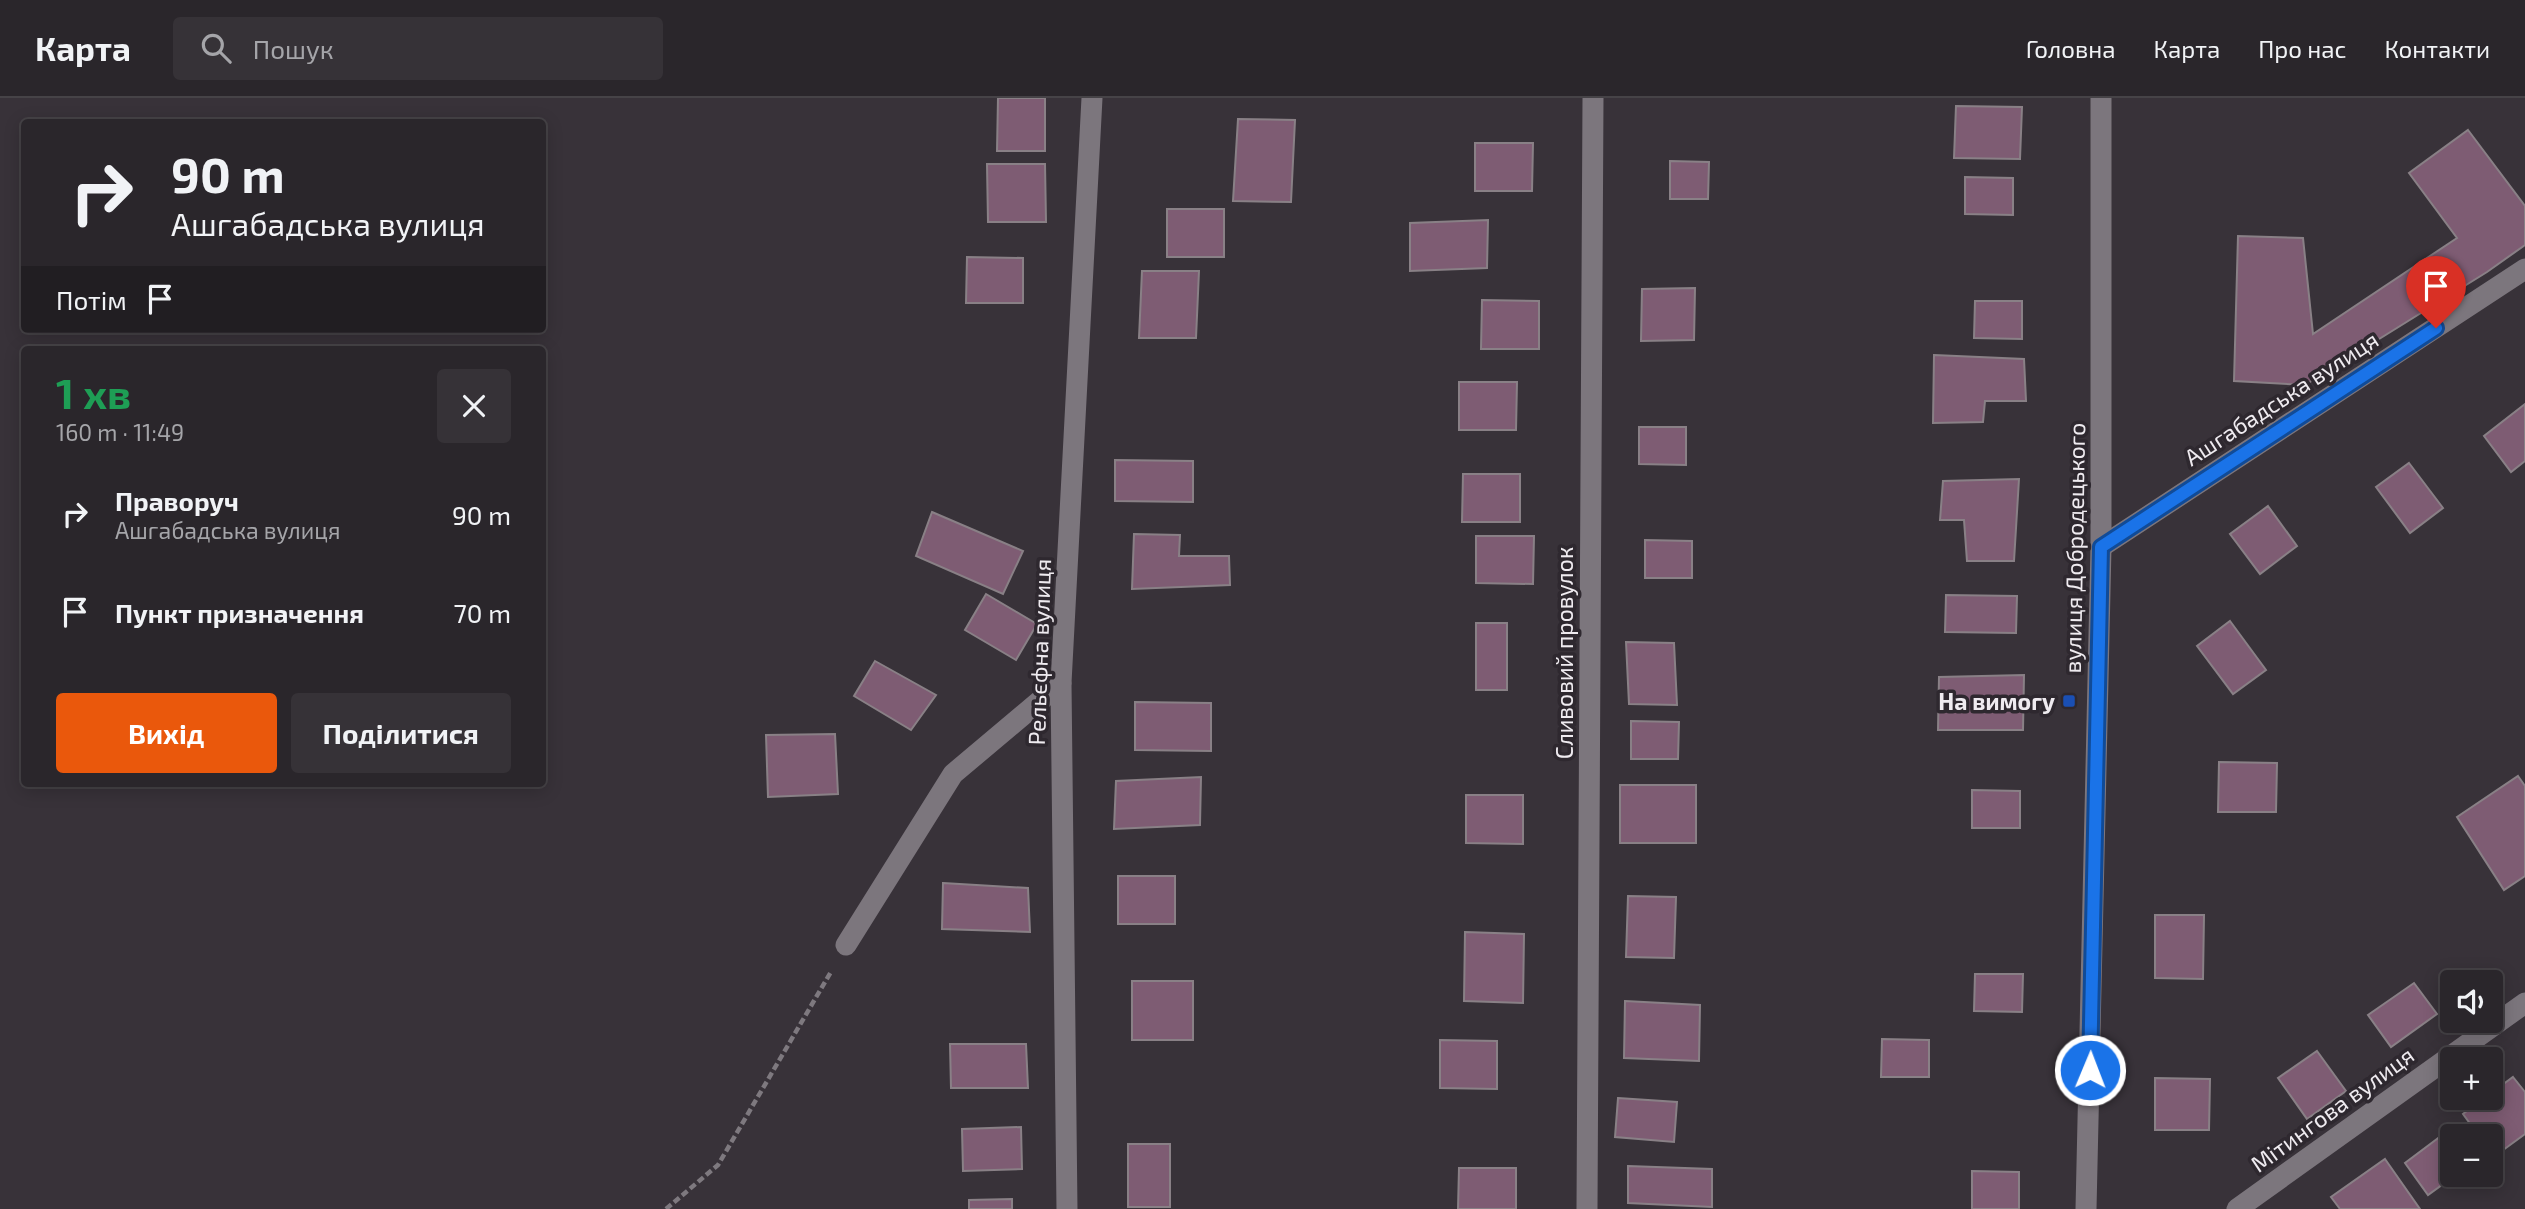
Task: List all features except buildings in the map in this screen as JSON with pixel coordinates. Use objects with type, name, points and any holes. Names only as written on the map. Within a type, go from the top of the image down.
[{"type":"street","name":"Рельєфна вулиця","points":[[1067,1209],[1061,683],[1092,98]]},
{"type":"street","name":"Сливовий провулок","points":[[1587,1209],[1593,98]]},
{"type":"street","name":"вулиця Добродецького","points":[[2086,1209],[2101,547],[2101,98]]},
{"type":"street","name":"Ашгабадська вулиця","points":[[2101,547],[2525,269]]},
{"type":"street","points":[[846,945],[953,774],[1061,683]]},
{"type":"street","name":"Мітингова вулиця","points":[[2237,1209],[2525,1003]]},
{"type":"path","points":[[666,1209],[718,1165],[846,945]]},
{"type":"place","name":"На вимогу","points":[[2069,701]]},
{"type":"route","points":[[2090,1070],[2101,547],[2436,328]]}]
